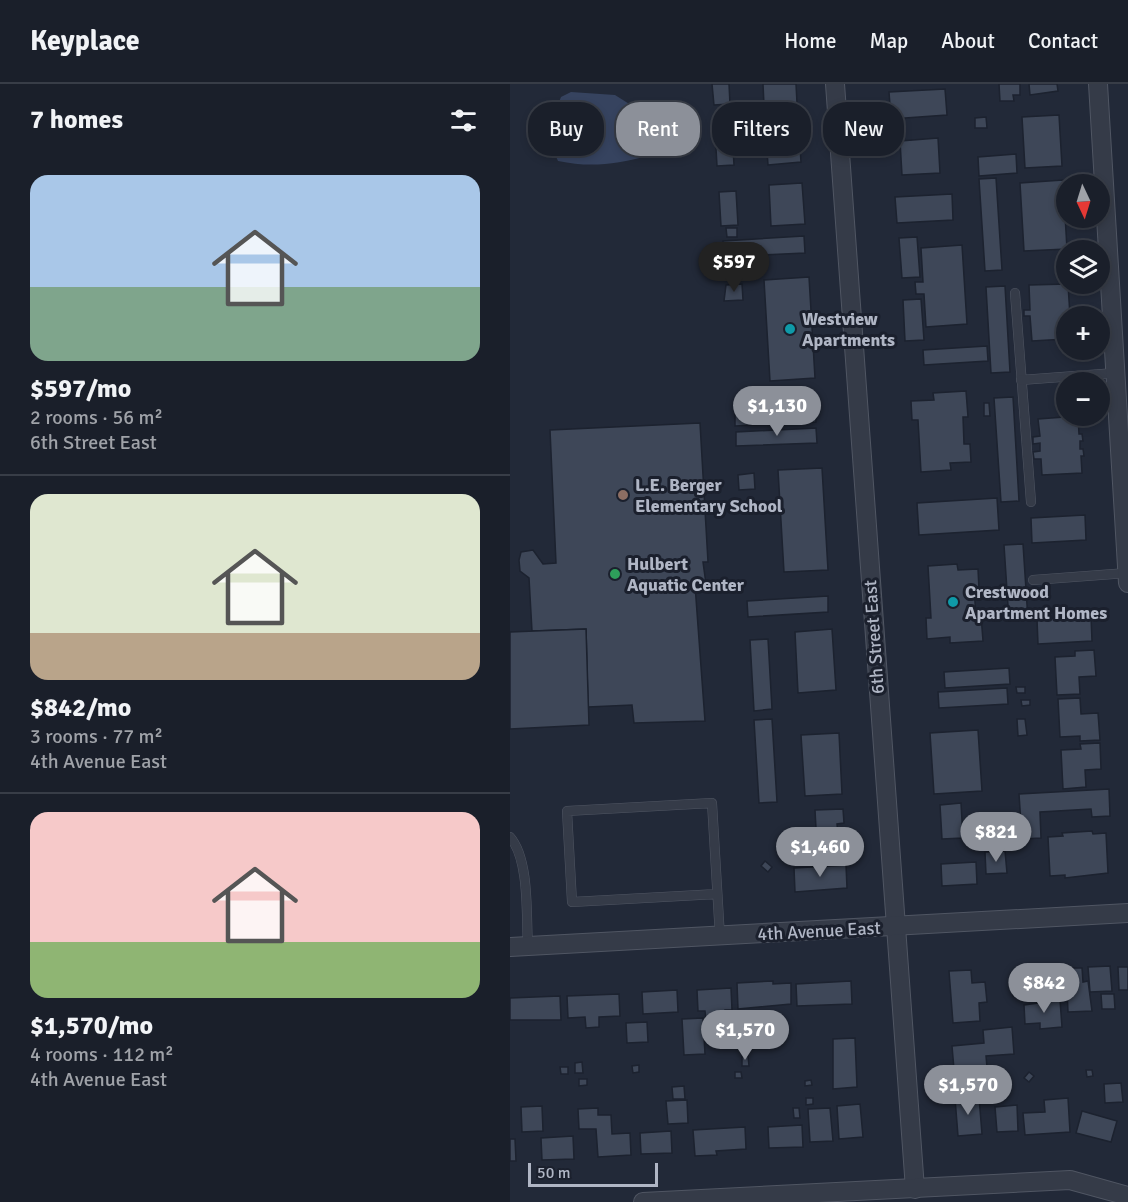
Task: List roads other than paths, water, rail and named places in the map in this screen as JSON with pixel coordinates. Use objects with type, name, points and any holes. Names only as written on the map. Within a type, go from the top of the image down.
[{"type":"street","name":"6th Street East","points":[[836,84],[915,1189]]},
{"type":"street","points":[[1098,84],[1128,583]]},
{"type":"street","name":"4th Avenue East","points":[[519,947],[1128,914]]},
{"type":"street","points":[[643,1202],[1070,1180],[1125,1198]]},
{"type":"lane","points":[[1015,293],[1031,502]]},
{"type":"lane","points":[[1021,380],[1115,373]]},
{"type":"lane","points":[[1033,580],[1127,573]]},
{"type":"lane","points":[[717,894],[572,902],[567,811],[712,803],[720,937]]},
{"type":"lane","points":[[510,837],[516,844],[521,860],[519,947]]},
{"type":"water","points":[[571,92],[615,95],[626,102],[616,102],[616,156],[648,156],[603,164],[558,161],[556,156],[604,156],[604,102],[559,102],[561,97]]},
{"type":"place","name":"Westview Apartments","points":[[790,329]]},
{"type":"place","name":"L.E. Berger Elementary School","points":[[623,495]]},
{"type":"place","name":"Hulbert Aquatic Center","points":[[615,574]]},
{"type":"place","name":"Crestwood Apartment Homes","points":[[953,602]]}]
